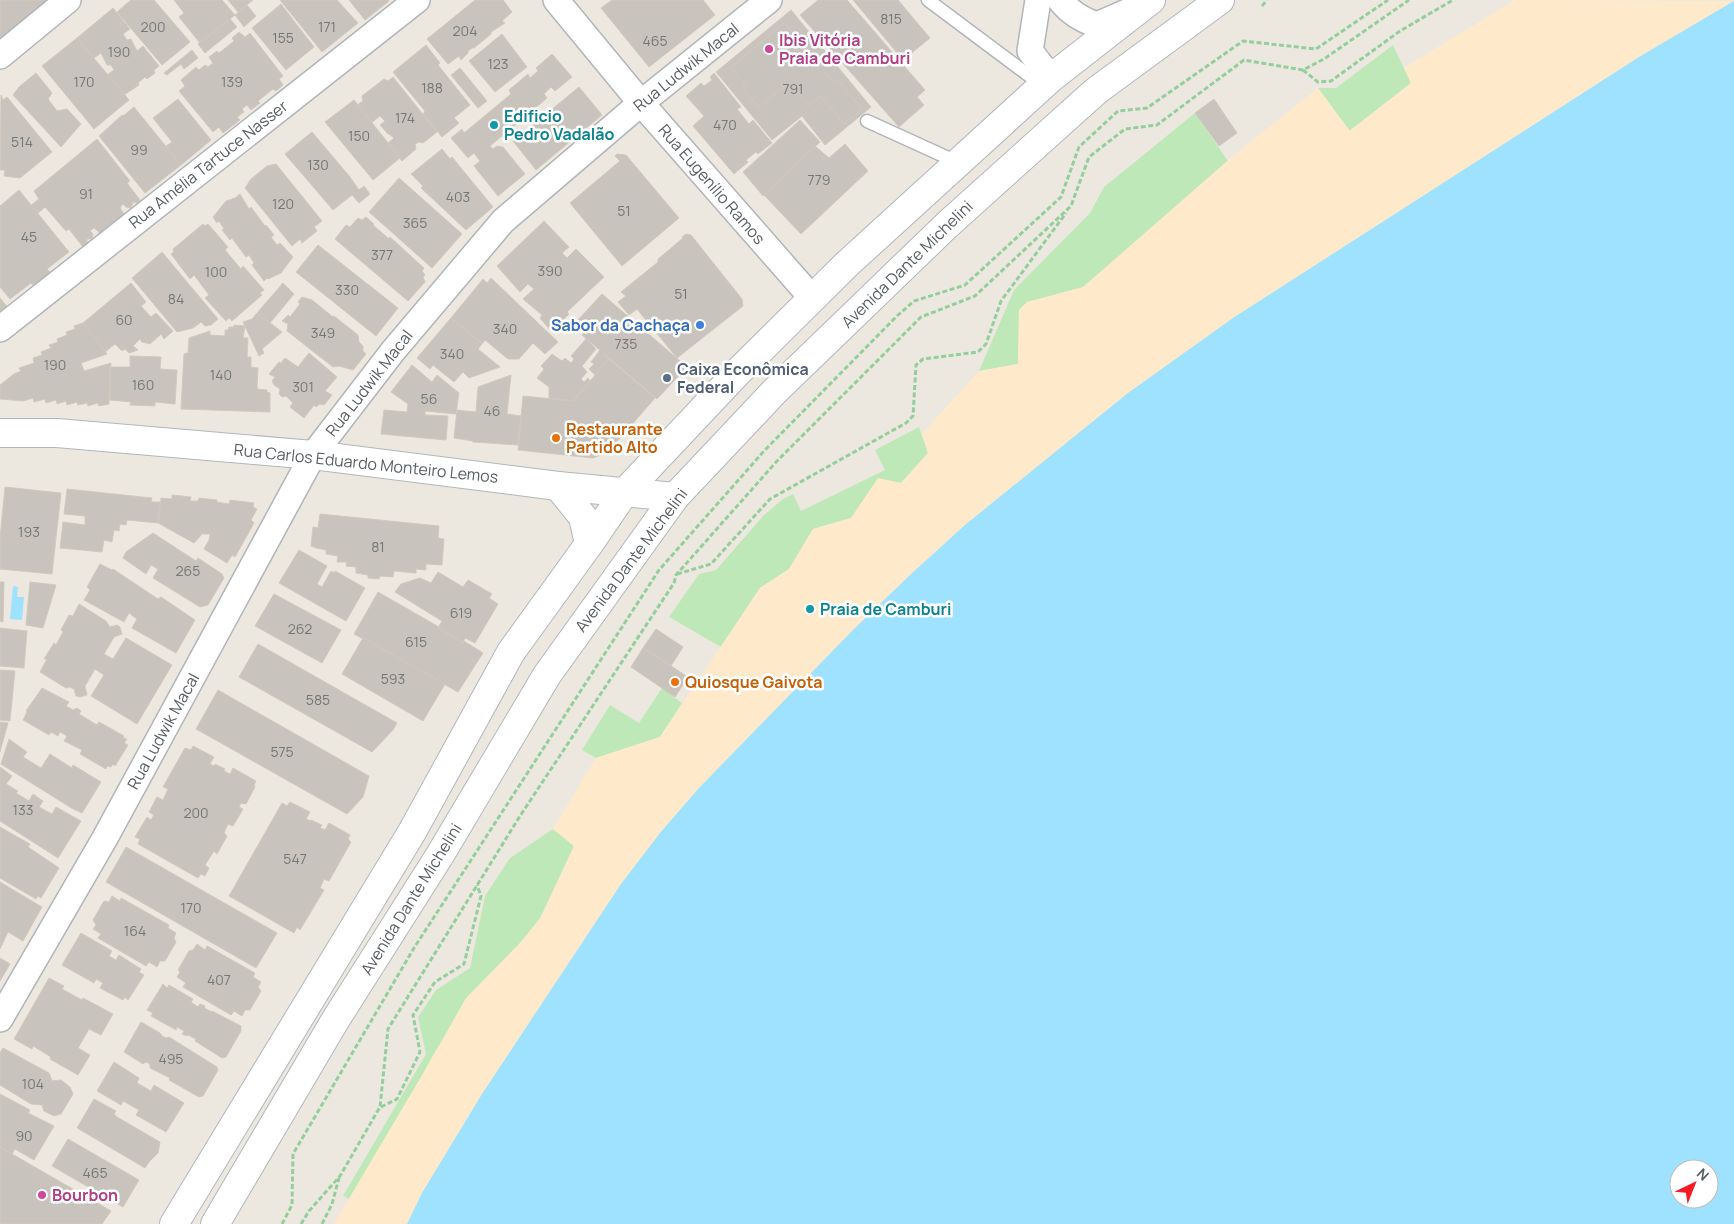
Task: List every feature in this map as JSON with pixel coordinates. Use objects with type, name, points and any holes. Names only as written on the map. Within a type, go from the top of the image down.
[{"type":"main road","name":"Avenida Dante Michelini","points":[[214,1224],[336,1019],[440,855],[547,675],[675,497],[775,391],[946,225],[1096,92],[1220,0]]},
{"type":"main road","name":"Avenida Dante Michelini","points":[[174,1224],[412,832],[512,652],[590,544],[624,492],[738,372],[812,298],[957,162],[1047,82],[1147,3]]},
{"type":"main road","name":"Rua Carlos Eduardo Monteiro Lemos","points":[[0,420],[57,433]]},
{"type":"main road","name":"Rua Carlos Eduardo Monteiro Lemos","points":[[0,433],[57,433],[313,455],[558,486],[675,497]]},
{"type":"main road","points":[[558,486],[583,517],[590,544]]},
{"type":"street","points":[[0,56],[68,0]]},
{"type":"street","name":"Rua Amélia Tartuce Nasser","points":[[0,329],[417,0]]},
{"type":"street","name":"Rua Eugenílio Ramos","points":[[556,0],[641,103],[812,298]]},
{"type":"street","name":"Rua Ludwik Macal","points":[[0,1019],[105,838],[313,455],[393,351],[503,221],[641,103],[769,0]]},
{"type":"street","points":[[1038,0],[1030,51],[1047,82]]},
{"type":"street","points":[[1060,0],[1073,13],[1097,25],[1147,3]]},
{"type":"lane","points":[[928,0],[1047,82]]},
{"type":"lane","points":[[867,121],[957,162]]},
{"type":"path","points":[[1262,6],[1267,0]]},
{"type":"path","points":[[282,1224],[292,1205],[293,1154],[414,948],[659,570],[764,451],[914,301],[965,285],[1061,197],[1079,147],[1118,111],[1147,108],[1243,41],[1316,49],[1388,0]]},
{"type":"path","points":[[1303,70],[1324,59],[1410,0]]},
{"type":"path","points":[[676,575],[711,564],[770,499],[906,423],[913,416],[916,365],[923,359],[978,352],[986,344],[1001,301],[1071,206],[1089,157],[1125,129],[1157,125],[1244,60],[1303,70],[1318,82],[1331,81],[1400,31],[1453,0]]},
{"type":"path","points":[[301,1224],[340,1176],[380,1107],[388,1029],[520,816],[674,583],[676,575],[777,461],[921,317],[975,296],[1071,206]]},
{"type":"path","points":[[380,1107],[397,1098],[420,1052],[413,1015],[435,982],[464,964],[481,896],[477,884]]},
{"type":"path","points":[[322,1224],[332,1204],[340,1176]]},
{"type":"green space","points":[[1393,45],[1411,83],[1349,131],[1318,88],[1336,88]]},
{"type":"green space","points":[[1195,113],[1228,161],[1083,288],[1027,302],[1019,310],[1018,364],[979,371],[1014,290],[1090,213],[1104,187]]},
{"type":"green space","points":[[919,427],[928,453],[901,483],[878,479],[851,518],[813,529],[789,569],[760,588],[721,647],[669,617],[699,574],[716,570],[764,515],[783,499],[793,494],[801,511],[885,470],[875,450]]},
{"type":"green space","points":[[662,688],[682,703],[660,737],[596,758],[582,750],[610,705],[639,723]]},
{"type":"green space","points":[[553,829],[574,846],[540,918],[436,1050],[349,1199],[343,1196],[426,1054],[418,1017],[436,990],[470,968],[485,896],[510,858]]},
{"type":"sand","name":"Praia de Camburi","points":[[1515,0],[1734,1],[1639,57],[1233,318],[1128,393],[965,525],[853,630],[621,884],[482,1094],[422,1193],[407,1224],[334,1224],[466,998],[519,944],[541,918],[574,846],[553,829],[596,758],[660,737],[760,588],[789,569],[813,529],[851,518],[878,478],[901,483],[928,453],[922,434],[979,371],[1018,364],[1019,310],[1027,302],[1083,287],[1233,156],[1318,88],[1350,131],[1411,83],[1404,68]]},
{"type":"water","points":[[1734,1],[1734,1224],[407,1224],[422,1193],[482,1094],[621,884],[660,833],[698,789],[853,630],[965,525],[1128,393],[1233,318],[1639,57]]},
{"type":"water","points":[[13,586],[18,587],[17,597],[24,597],[22,620],[10,619]]},
{"type":"building","points":[[0,0],[49,0],[0,41]]},
{"type":"building","points":[[131,0],[154,0],[190,42],[162,65],[117,12]]},
{"type":"building","points":[[174,0],[222,0],[235,15],[200,43],[179,17],[184,13]]},
{"type":"building","points":[[228,0],[253,0],[238,12]]},
{"type":"building","points":[[280,0],[337,0],[358,23],[322,52]]},
{"type":"building","points":[[349,0],[388,0],[389,1],[365,20]]},
{"type":"building","points":[[475,0],[503,0],[512,12],[502,21],[505,23],[468,51],[461,60],[459,56],[448,64],[427,39]]},
{"type":"building","points":[[612,0],[703,0],[715,15],[649,67],[601,8]]},
{"type":"building","points":[[818,0],[847,0],[925,90],[917,97],[924,105],[899,127],[800,15]]},
{"type":"building","points":[[853,0],[898,0],[930,38],[903,60]]},
{"type":"building","points":[[281,4],[314,47],[286,70],[252,28]]},
{"type":"building","points":[[247,5],[256,16],[244,27],[235,15]]},
{"type":"building","points":[[113,8],[130,29],[123,34],[127,40],[131,39],[137,51],[143,46],[159,66],[154,70],[155,73],[147,79],[145,77],[138,83],[139,85],[124,95],[107,75],[114,70],[111,65],[107,65],[101,53],[94,58],[77,38]]},
{"type":"building","points":[[791,10],[871,107],[825,145],[802,116],[772,140],[716,72]]},
{"type":"building","points":[[230,19],[237,27],[205,53],[198,44]]},
{"type":"building","points":[[784,23],[833,82],[837,79],[862,109],[844,124],[821,96],[809,105],[790,82],[759,107],[742,87],[745,85],[731,67]]},
{"type":"building","points":[[239,32],[245,37],[250,33],[283,76],[279,79],[283,85],[276,91],[273,89],[258,101],[260,103],[251,110],[247,105],[242,109],[244,112],[237,117],[240,120],[223,133],[219,127],[213,132],[179,91],[185,86],[181,80],[196,67],[199,70],[205,65],[208,67],[213,63],[209,57],[217,51],[219,53],[234,41],[232,38]]},
{"type":"building","points":[[502,34],[527,67],[495,92],[469,61]]},
{"type":"building","points":[[77,38],[129,100],[94,129],[42,66]]},
{"type":"building","points":[[426,45],[440,63],[438,65],[470,105],[454,118],[459,123],[442,137],[423,114],[425,111],[393,72]]},
{"type":"building","points":[[192,50],[198,58],[184,69],[181,64],[167,75],[164,73]]},
{"type":"building","name":"Edificio Pedro Vadalão","points":[[552,54],[572,77],[555,91],[551,87],[544,94],[547,98],[528,114],[523,107],[514,115],[519,122],[490,146],[493,149],[497,146],[503,147],[525,174],[498,196],[474,166],[480,161],[474,153],[468,158],[451,138],[462,129],[464,133],[511,94],[509,90],[528,74],[530,78],[538,71],[536,68]]},
{"type":"building","points":[[460,68],[487,101],[478,108],[451,75]]},
{"type":"building","points":[[36,73],[52,93],[48,99],[57,111],[67,109],[81,124],[61,147],[13,95],[19,87]]},
{"type":"building","points":[[714,73],[741,107],[737,109],[749,124],[753,120],[772,143],[758,154],[756,152],[746,160],[748,162],[734,174],[693,126],[704,116],[686,96],[701,83],[704,86],[712,80],[710,77]]},
{"type":"building","points":[[393,77],[437,132],[423,143],[415,144],[416,149],[402,161],[388,143],[394,138],[380,125],[385,121],[380,116],[371,123],[357,105],[363,101],[362,96],[384,79],[388,81]]},
{"type":"building","points":[[579,87],[602,115],[536,170],[513,141]]},
{"type":"building","points":[[1,95],[3,100],[7,97],[52,152],[20,178],[4,176],[5,170],[0,170]]},
{"type":"building","points":[[178,99],[211,140],[181,165],[166,146],[172,142],[153,118]]},
{"type":"building","points":[[1214,99],[1237,133],[1219,146],[1195,113]]},
{"type":"building","points":[[354,100],[400,158],[373,180],[325,122]]},
{"type":"building","points":[[134,107],[181,165],[145,193],[99,136]]},
{"type":"building","points":[[800,120],[820,142],[763,196],[743,172]]},
{"type":"building","points":[[312,132],[359,190],[364,186],[370,194],[359,203],[352,195],[333,210],[285,154]]},
{"type":"building","points":[[97,139],[130,181],[127,183],[140,200],[137,203],[133,202],[131,208],[123,204],[120,208],[124,214],[100,233],[94,228],[90,231],[93,234],[92,239],[87,239],[87,244],[83,247],[69,229],[66,231],[45,207],[38,213],[30,206],[39,199],[34,191]]},
{"type":"building","points":[[845,144],[868,171],[801,234],[764,195],[815,146],[829,158]]},
{"type":"building","points":[[442,149],[450,159],[452,157],[493,207],[466,230],[421,188],[423,186],[411,174]]},
{"type":"building","points":[[617,154],[626,155],[679,218],[622,266],[570,203],[620,161],[615,156]]},
{"type":"building","points":[[276,164],[322,221],[314,227],[317,231],[302,243],[300,239],[292,246],[245,188],[251,179],[267,166]]},
{"type":"building","points":[[399,178],[462,234],[432,268],[369,212]]},
{"type":"building","points":[[19,190],[69,252],[47,269],[51,273],[35,287],[31,283],[10,299],[0,287],[0,206]]},
{"type":"building","points":[[240,194],[249,209],[251,207],[274,235],[271,237],[277,245],[280,243],[293,257],[281,273],[264,281],[252,265],[254,263],[249,255],[246,257],[232,238],[230,240],[222,230],[224,229],[219,221],[217,223],[213,217],[226,201]]},
{"type":"building","points":[[366,217],[424,268],[422,271],[425,275],[423,277],[425,282],[408,301],[335,239],[346,225],[350,227],[358,218],[362,220]]},
{"type":"building","points":[[544,221],[569,247],[562,253],[567,258],[576,249],[604,277],[567,312],[569,314],[551,331],[540,318],[542,315],[523,299],[534,289],[528,284],[520,292],[497,266]]},
{"type":"building","points":[[203,224],[205,226],[208,224],[228,247],[225,250],[241,269],[243,266],[264,290],[260,293],[262,295],[232,321],[229,318],[226,321],[205,298],[209,295],[194,275],[190,279],[171,254],[174,252],[173,249]]},
{"type":"building","points":[[686,234],[691,235],[742,299],[743,306],[677,358],[637,309],[629,315],[618,302],[626,296],[621,292],[658,262],[658,259]]},
{"type":"building","points":[[318,245],[398,308],[376,336],[296,272]]},
{"type":"building","points":[[162,252],[218,319],[211,325],[205,326],[201,322],[193,328],[177,332],[132,278]]},
{"type":"building","points":[[491,278],[558,342],[545,354],[533,343],[519,359],[508,359],[485,340],[482,344],[451,318],[483,279],[487,283]]},
{"type":"building","points":[[131,283],[146,302],[141,306],[151,317],[156,313],[173,331],[164,339],[161,334],[150,344],[142,342],[140,339],[133,346],[138,350],[129,353],[125,349],[122,351],[115,344],[105,352],[83,323]]},
{"type":"building","points":[[283,283],[294,294],[270,323],[257,313]]},
{"type":"building","points":[[602,294],[687,367],[657,399],[582,335],[586,330],[577,321]]},
{"type":"building","points":[[302,297],[312,300],[358,335],[359,342],[366,354],[353,370],[339,366],[333,367],[287,331],[288,324],[282,321],[288,315],[290,317],[300,304],[298,302]]},
{"type":"building","points":[[0,298],[9,309],[0,316]]},
{"type":"building","points":[[257,313],[282,332],[262,349],[264,353],[259,356],[243,322],[252,319]]},
{"type":"building","points":[[451,318],[482,344],[478,349],[500,367],[469,378],[463,372],[454,382],[433,365],[430,369],[417,358]]},
{"type":"building","points":[[83,323],[107,354],[81,363],[84,371],[111,363],[109,404],[99,406],[98,403],[88,406],[87,403],[78,405],[77,402],[67,405],[66,401],[57,404],[56,400],[46,403],[45,399],[34,402],[33,398],[23,401],[0,399],[0,385],[21,371],[19,368],[34,363],[33,358],[42,355],[41,352],[51,348],[49,345],[58,342],[57,339],[67,335],[66,332],[75,329],[74,326]]},
{"type":"building","points":[[234,325],[245,326],[243,338],[248,338],[247,357],[251,357],[251,367],[258,368],[257,389],[267,390],[270,393],[270,412],[181,409],[184,354],[188,353],[189,338],[210,331],[210,335],[225,336],[225,330],[228,330],[229,327],[234,327]]},
{"type":"building","points":[[586,339],[596,349],[582,366],[587,372],[581,379],[584,382],[588,378],[590,381],[573,401],[549,398],[549,387],[537,378],[544,369],[541,366],[552,354],[562,361],[565,358],[571,363],[574,359],[571,356]]},
{"type":"building","points":[[600,350],[609,359],[595,375],[589,369],[594,364],[591,362]]},
{"type":"building","points":[[309,353],[337,377],[325,391],[332,395],[324,405],[320,404],[316,407],[314,405],[304,418],[290,407],[293,403],[286,396],[282,397],[279,394],[280,389],[272,381],[275,377],[269,374],[285,358],[298,367]]},
{"type":"building","points":[[130,356],[161,357],[160,369],[177,370],[175,404],[155,402],[155,406],[130,405],[131,402],[110,400],[110,367],[130,367]]},
{"type":"building","points":[[609,359],[655,398],[613,446],[603,454],[593,458],[518,450],[523,396],[573,401]]},
{"type":"building","points":[[412,365],[432,382],[437,375],[459,393],[456,414],[425,411],[425,415],[448,416],[446,440],[381,434],[384,410],[407,412],[408,404],[391,392]]},
{"type":"building","points":[[511,375],[507,414],[521,416],[518,445],[473,442],[454,438],[457,410],[476,412],[478,387]]},
{"type":"building","points":[[5,487],[61,493],[52,574],[0,569],[0,538]]},
{"type":"building","points":[[67,489],[152,498],[151,502],[161,502],[158,523],[127,520],[126,525],[120,524],[119,531],[114,530],[112,542],[104,540],[102,552],[60,548],[63,522],[85,525],[85,516],[64,514]]},
{"type":"building","points":[[172,495],[191,497],[190,501],[198,501],[199,498],[217,500],[217,502],[229,504],[230,500],[254,503],[253,507],[257,509],[251,520],[254,523],[235,557],[232,555],[227,563],[204,549],[210,534],[202,534],[194,543],[158,523],[161,498],[172,499]]},
{"type":"building","points":[[320,514],[439,526],[438,538],[444,539],[442,565],[426,564],[426,570],[416,569],[416,573],[394,571],[393,577],[380,576],[379,579],[368,578],[368,575],[356,573],[356,567],[346,566],[347,562],[337,562],[338,556],[326,554],[326,550],[311,546],[313,527],[318,528]]},
{"type":"building","points":[[153,533],[196,561],[198,558],[222,574],[224,578],[208,605],[200,607],[153,578],[158,569],[151,565],[146,574],[123,558],[126,552]]},
{"type":"building","points":[[299,550],[327,566],[317,584],[322,587],[331,571],[334,573],[335,571],[365,588],[346,621],[279,583]]},
{"type":"building","points":[[100,564],[113,569],[158,599],[161,597],[195,620],[176,653],[132,628],[137,619],[129,613],[124,622],[84,600],[90,590],[87,587]]},
{"type":"building","points":[[438,572],[463,587],[468,580],[492,594],[489,598],[498,604],[475,643],[465,638],[463,643],[438,628],[442,621],[395,592],[401,584],[420,578],[431,583]]},
{"type":"building","points":[[0,582],[4,582],[3,622],[0,621]]},
{"type":"building","points":[[30,582],[56,585],[43,628],[26,625]]},
{"type":"building","points":[[378,592],[483,653],[458,692],[354,634]]},
{"type":"building","points":[[274,594],[341,630],[322,663],[255,626]]},
{"type":"building","points":[[79,604],[106,621],[110,627],[117,625],[120,627],[122,634],[114,637],[104,654],[113,659],[126,638],[172,665],[137,724],[91,696],[104,675],[95,669],[85,686],[87,695],[80,697],[76,696],[74,689],[66,688],[40,672],[47,659],[44,659],[54,643],[56,645],[63,632],[61,630],[69,615],[73,616]]},
{"type":"building","points":[[0,628],[27,631],[24,668],[0,666]]},
{"type":"building","points":[[656,629],[683,647],[671,666],[643,648]]},
{"type":"building","points":[[363,638],[445,684],[423,721],[342,674]]},
{"type":"building","points":[[258,644],[397,723],[393,730],[372,752],[239,677]]},
{"type":"building","points":[[643,648],[688,677],[675,697],[631,667]]},
{"type":"building","points":[[0,670],[15,671],[10,721],[0,720]]},
{"type":"building","points":[[42,688],[69,702],[66,706],[73,710],[77,708],[81,711],[79,714],[97,725],[99,722],[127,739],[124,743],[128,745],[115,766],[113,764],[111,767],[107,766],[106,769],[80,754],[82,750],[64,741],[67,736],[60,732],[58,736],[51,732],[49,735],[23,720],[26,711]]},
{"type":"building","points":[[218,690],[369,776],[363,797],[347,814],[196,729]]},
{"type":"building","points":[[0,722],[8,723],[0,752]]},
{"type":"building","points":[[9,739],[27,752],[23,757],[41,768],[50,754],[72,768],[73,765],[101,782],[82,813],[1,764]]},
{"type":"building","points":[[193,746],[214,757],[210,764],[214,766],[215,764],[225,769],[224,771],[230,774],[233,768],[256,781],[246,804],[241,803],[239,807],[243,809],[233,826],[228,824],[224,833],[227,836],[217,854],[214,851],[205,865],[209,868],[205,876],[201,874],[198,878],[138,844],[140,839],[135,837],[147,817],[151,820],[154,815],[149,812],[157,797],[163,800],[168,789],[163,787],[185,748],[191,750]]},
{"type":"building","points":[[0,767],[12,776],[6,784],[18,791],[16,793],[29,801],[33,794],[43,801],[39,807],[52,814],[56,807],[81,821],[58,858],[0,821]]},
{"type":"building","points":[[290,802],[310,812],[306,819],[322,825],[320,828],[325,830],[329,823],[350,835],[348,839],[351,842],[329,881],[324,879],[320,888],[324,890],[300,930],[297,927],[294,933],[229,896],[282,803],[287,806]]},
{"type":"building","points":[[0,827],[30,844],[28,847],[59,868],[41,898],[38,896],[36,899],[0,878]]},
{"type":"building","points":[[126,847],[277,933],[256,968],[106,882]]},
{"type":"building","points":[[0,882],[42,907],[23,941],[8,932],[0,949]]},
{"type":"building","points":[[112,896],[120,901],[121,898],[169,925],[168,928],[176,933],[174,938],[176,942],[165,961],[160,961],[157,967],[149,962],[146,966],[98,938],[101,934],[93,929],[96,925],[93,920],[104,901],[109,902]]},
{"type":"building","points":[[81,933],[112,951],[109,956],[116,960],[119,955],[141,969],[139,972],[144,975],[128,1000],[125,997],[123,1000],[100,988],[103,983],[96,979],[94,983],[62,965]]},
{"type":"building","points":[[197,944],[205,950],[207,946],[255,973],[253,977],[261,982],[258,987],[261,991],[250,1010],[245,1010],[242,1016],[234,1011],[231,1015],[183,987],[186,983],[177,977],[180,972],[178,970],[189,951],[193,950]]},
{"type":"building","points":[[0,958],[10,964],[0,981]]},
{"type":"building","points":[[49,978],[64,986],[62,989],[113,1014],[101,1035],[89,1029],[78,1048],[90,1055],[78,1075],[50,1059],[51,1057],[33,1046],[32,1049],[14,1039]]},
{"type":"building","points":[[163,984],[167,988],[169,985],[193,999],[191,1002],[198,1007],[200,1004],[205,1006],[204,1008],[241,1026],[241,1031],[226,1057],[222,1058],[195,1041],[196,1039],[182,1034],[184,1031],[177,1027],[176,1030],[151,1016],[153,1013],[147,1010]]},
{"type":"building","points":[[141,1022],[217,1067],[218,1070],[203,1096],[199,1097],[169,1080],[170,1078],[150,1068],[150,1064],[146,1062],[143,1064],[124,1052]]},
{"type":"building","points":[[3,1048],[49,1073],[52,1081],[61,1080],[70,1087],[73,1094],[61,1114],[54,1116],[44,1111],[42,1105],[31,1104],[0,1085],[0,1053]]},
{"type":"building","points":[[114,1062],[139,1078],[137,1083],[151,1091],[154,1085],[184,1103],[166,1132],[136,1115],[139,1110],[123,1101],[121,1105],[97,1091]]},
{"type":"building","points":[[0,1094],[30,1110],[28,1113],[54,1126],[34,1160],[15,1149],[12,1154],[0,1147]]},
{"type":"building","points":[[94,1099],[116,1111],[114,1114],[117,1117],[160,1142],[158,1153],[145,1168],[77,1128]]},
{"type":"building","points":[[68,1139],[139,1180],[123,1207],[52,1166]]},
{"type":"building","name":"Bourbon","points":[[0,1147],[111,1211],[102,1224],[0,1224]]},
{"type":"place","name":"Ibis Vitória Praia de Camburi","points":[[769,49]]},
{"type":"place","name":"Edificio Pedro Vadalão","points":[[494,125]]},
{"type":"place","name":"Sabor da Cachaça","points":[[700,325]]},
{"type":"place","name":"Caixa Econômica Federal","points":[[667,378]]},
{"type":"place","name":"Restaurante Partido Alto","points":[[556,438]]},
{"type":"place","name":"Praia de Camburi","points":[[810,609]]},
{"type":"place","name":"Quiosque Gaivota","points":[[675,682]]},
{"type":"place","name":"Bourbon","points":[[42,1195]]}]
